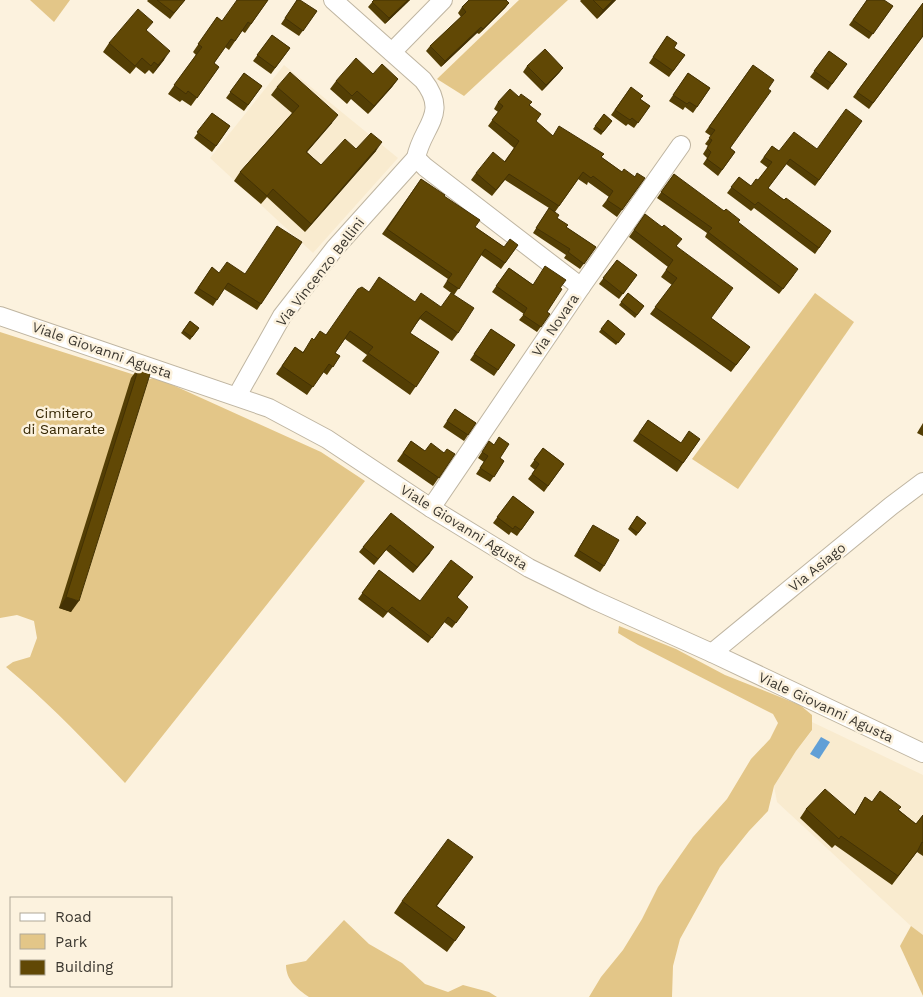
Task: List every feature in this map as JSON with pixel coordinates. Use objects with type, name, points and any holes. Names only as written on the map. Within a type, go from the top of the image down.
[{"type":"street","name":"Via Vincenzo Bellini","points":[[237,396],[282,316],[335,248],[416,158],[418,147],[431,125],[435,113],[431,90],[423,80],[333,0]]},
{"type":"street","points":[[392,52],[443,0]]},
{"type":"street","name":"Via Novara","points":[[431,508],[581,287],[681,145]]},
{"type":"street","points":[[416,158],[425,167],[581,287]]},
{"type":"street","name":"Viale Giovanni Agusta","points":[[0,316],[268,408],[327,440],[431,508],[537,572],[923,753]]},
{"type":"street","name":"Via Asiago","points":[[712,653],[891,506],[923,482]]},
{"type":"shaded area","points":[[284,65],[398,158],[313,253],[210,158]]},
{"type":"shaded area","points":[[812,722],[923,775],[923,935],[777,802],[774,786],[796,751],[812,731]]},
{"type":"green space","points":[[30,0],[70,0],[54,22]]},
{"type":"green space","points":[[519,0],[568,0],[464,96],[437,79]]},
{"type":"green space","points":[[815,293],[854,322],[738,489],[692,459]]},
{"type":"green space","name":"Cimitero di Samarate","points":[[0,332],[138,376],[143,382],[155,377],[321,452],[365,481],[125,783],[53,709],[6,667],[13,662],[30,657],[37,638],[34,621],[17,615],[0,618]]},
{"type":"green space","points":[[619,626],[676,649],[725,675],[800,705],[812,715],[812,730],[774,786],[768,811],[720,867],[680,939],[673,966],[672,997],[589,997],[601,977],[623,950],[642,919],[658,887],[693,837],[727,799],[751,759],[770,739],[778,723],[773,714],[618,633]]},
{"type":"green space","points":[[344,920],[369,944],[402,963],[425,984],[448,992],[463,985],[489,992],[497,997],[309,997],[300,991],[290,980],[286,965],[306,961]]},
{"type":"green space","points":[[911,926],[923,935],[923,996],[900,946]]},
{"type":"water","points":[[821,737],[830,742],[819,759],[810,754]]},
{"type":"building","points":[[157,0],[185,0],[174,13]]},
{"type":"building","points":[[237,0],[268,0],[251,24],[248,22],[235,41],[231,39],[214,63],[219,67],[197,98],[188,91],[186,94],[174,85],[202,47],[198,44],[217,17],[222,21]]},
{"type":"building","points":[[297,0],[317,11],[303,31],[285,18]]},
{"type":"building","points":[[374,0],[408,0],[389,18],[372,2]]},
{"type":"building","points":[[469,0],[506,0],[509,3],[483,29],[481,27],[445,61],[430,46],[466,12],[462,7]]},
{"type":"building","points":[[593,0],[613,0],[603,10]]},
{"type":"building","points":[[867,0],[884,0],[893,6],[873,34],[853,20]]},
{"type":"building","points":[[923,3],[923,36],[873,103],[857,92]]},
{"type":"building","points":[[138,9],[153,22],[146,30],[170,51],[158,65],[154,62],[151,66],[142,58],[135,66],[109,43]]},
{"type":"building","points":[[272,35],[290,48],[275,68],[257,55]]},
{"type":"building","points":[[667,36],[677,43],[674,48],[685,55],[673,71],[653,57]]},
{"type":"building","points":[[545,49],[563,68],[546,85],[527,66]]},
{"type":"building","points":[[829,51],[847,64],[832,84],[814,71]]},
{"type":"building","points":[[356,58],[373,74],[382,64],[398,79],[374,106],[357,91],[352,96],[336,81]]},
{"type":"building","points":[[753,65],[774,80],[768,89],[771,91],[730,148],[735,152],[722,170],[707,159],[711,152],[707,148],[712,140],[709,138],[715,130],[709,127]]},
{"type":"building","points":[[290,72],[338,115],[306,152],[321,165],[345,139],[356,149],[371,133],[382,142],[311,224],[273,189],[267,196],[240,172],[299,106],[277,87]]},
{"type":"building","points":[[244,73],[262,86],[248,105],[230,92]]},
{"type":"building","points":[[688,73],[710,88],[697,107],[689,102],[687,104],[673,95]]},
{"type":"building","points":[[631,87],[643,96],[640,99],[650,106],[638,123],[615,110]]},
{"type":"building","points":[[510,89],[519,97],[521,94],[532,102],[529,105],[541,114],[536,121],[553,136],[559,126],[604,154],[601,157],[622,172],[624,169],[635,177],[637,173],[645,178],[622,210],[607,200],[613,191],[593,176],[591,178],[583,172],[559,206],[509,174],[496,190],[476,173],[493,152],[505,162],[519,141],[492,120],[503,106],[498,102]]},
{"type":"building","points":[[846,109],[862,121],[819,180],[790,159],[768,188],[784,200],[786,198],[831,231],[819,248],[758,202],[755,205],[731,187],[739,177],[751,186],[756,179],[758,180],[772,162],[764,157],[772,146],[779,151],[794,132],[817,149]]},
{"type":"building","points":[[212,113],[230,126],[216,146],[197,132]]},
{"type":"building","points":[[604,114],[612,121],[603,132],[595,126]]},
{"type":"building","points":[[674,174],[724,211],[726,209],[740,220],[738,222],[798,269],[783,289],[708,232],[712,228],[661,192]]},
{"type":"building","points":[[421,179],[480,220],[475,227],[504,247],[510,239],[518,245],[505,263],[485,249],[459,289],[447,281],[452,274],[387,229]]},
{"type":"building","points":[[549,208],[559,215],[557,218],[568,225],[566,227],[596,247],[584,264],[568,252],[570,249],[536,228]]},
{"type":"building","points":[[645,214],[662,227],[664,225],[682,239],[676,246],[733,288],[711,318],[750,347],[736,365],[655,307],[677,278],[666,270],[673,260],[634,230]]},
{"type":"building","points":[[277,226],[302,242],[261,304],[228,283],[217,300],[198,288],[212,267],[219,273],[227,262],[245,274]]},
{"type":"building","points":[[617,260],[637,275],[623,294],[603,278]]},
{"type":"building","points":[[545,266],[566,280],[547,312],[550,314],[541,327],[523,315],[527,308],[496,286],[509,268],[533,285]]},
{"type":"building","points":[[379,277],[415,302],[421,293],[441,307],[451,293],[474,308],[458,333],[426,311],[421,316],[410,333],[439,352],[416,387],[368,353],[373,347],[350,331],[335,353],[340,356],[333,367],[329,364],[313,387],[282,366],[295,347],[303,353],[312,338],[314,340],[320,331],[326,335],[358,289],[362,287],[369,292]]},
{"type":"building","points":[[628,293],[644,306],[637,315],[621,302]]},
{"type":"building","points":[[608,320],[625,334],[618,343],[601,329]]},
{"type":"building","points":[[190,321],[199,328],[192,337],[183,331]]},
{"type":"building","points":[[491,329],[515,345],[498,370],[474,354]]},
{"type":"building","points":[[139,367],[151,371],[79,601],[66,597]]},
{"type":"building","points":[[455,409],[476,423],[468,435],[447,421]]},
{"type":"building","points":[[648,420],[681,443],[689,431],[700,439],[683,463],[639,433]]},
{"type":"building","points":[[499,437],[509,444],[500,458],[504,461],[494,477],[480,468],[488,456],[482,452],[489,441],[494,445]]},
{"type":"building","points":[[411,441],[425,451],[431,443],[444,453],[447,449],[455,454],[439,478],[403,453]]},
{"type":"building","points":[[543,448],[564,464],[548,486],[532,474],[539,464],[534,460]]},
{"type":"building","points":[[513,496],[534,512],[521,530],[515,526],[513,529],[497,517]]},
{"type":"building","points":[[391,513],[434,547],[417,567],[390,545],[378,559],[363,547]]},
{"type":"building","points":[[637,516],[646,523],[638,533],[630,527]]},
{"type":"building","points":[[593,525],[619,540],[604,566],[578,550]]},
{"type":"building","points":[[451,560],[473,577],[457,597],[468,607],[456,623],[448,617],[432,638],[392,607],[387,612],[362,593],[379,570],[420,601]]},
{"type":"building","points":[[825,789],[855,815],[865,797],[872,802],[880,791],[901,807],[898,810],[916,824],[923,815],[923,843],[898,876],[841,836],[839,839],[806,809]]},
{"type":"building","points":[[448,839],[473,857],[436,906],[465,927],[455,941],[402,901]]}]
